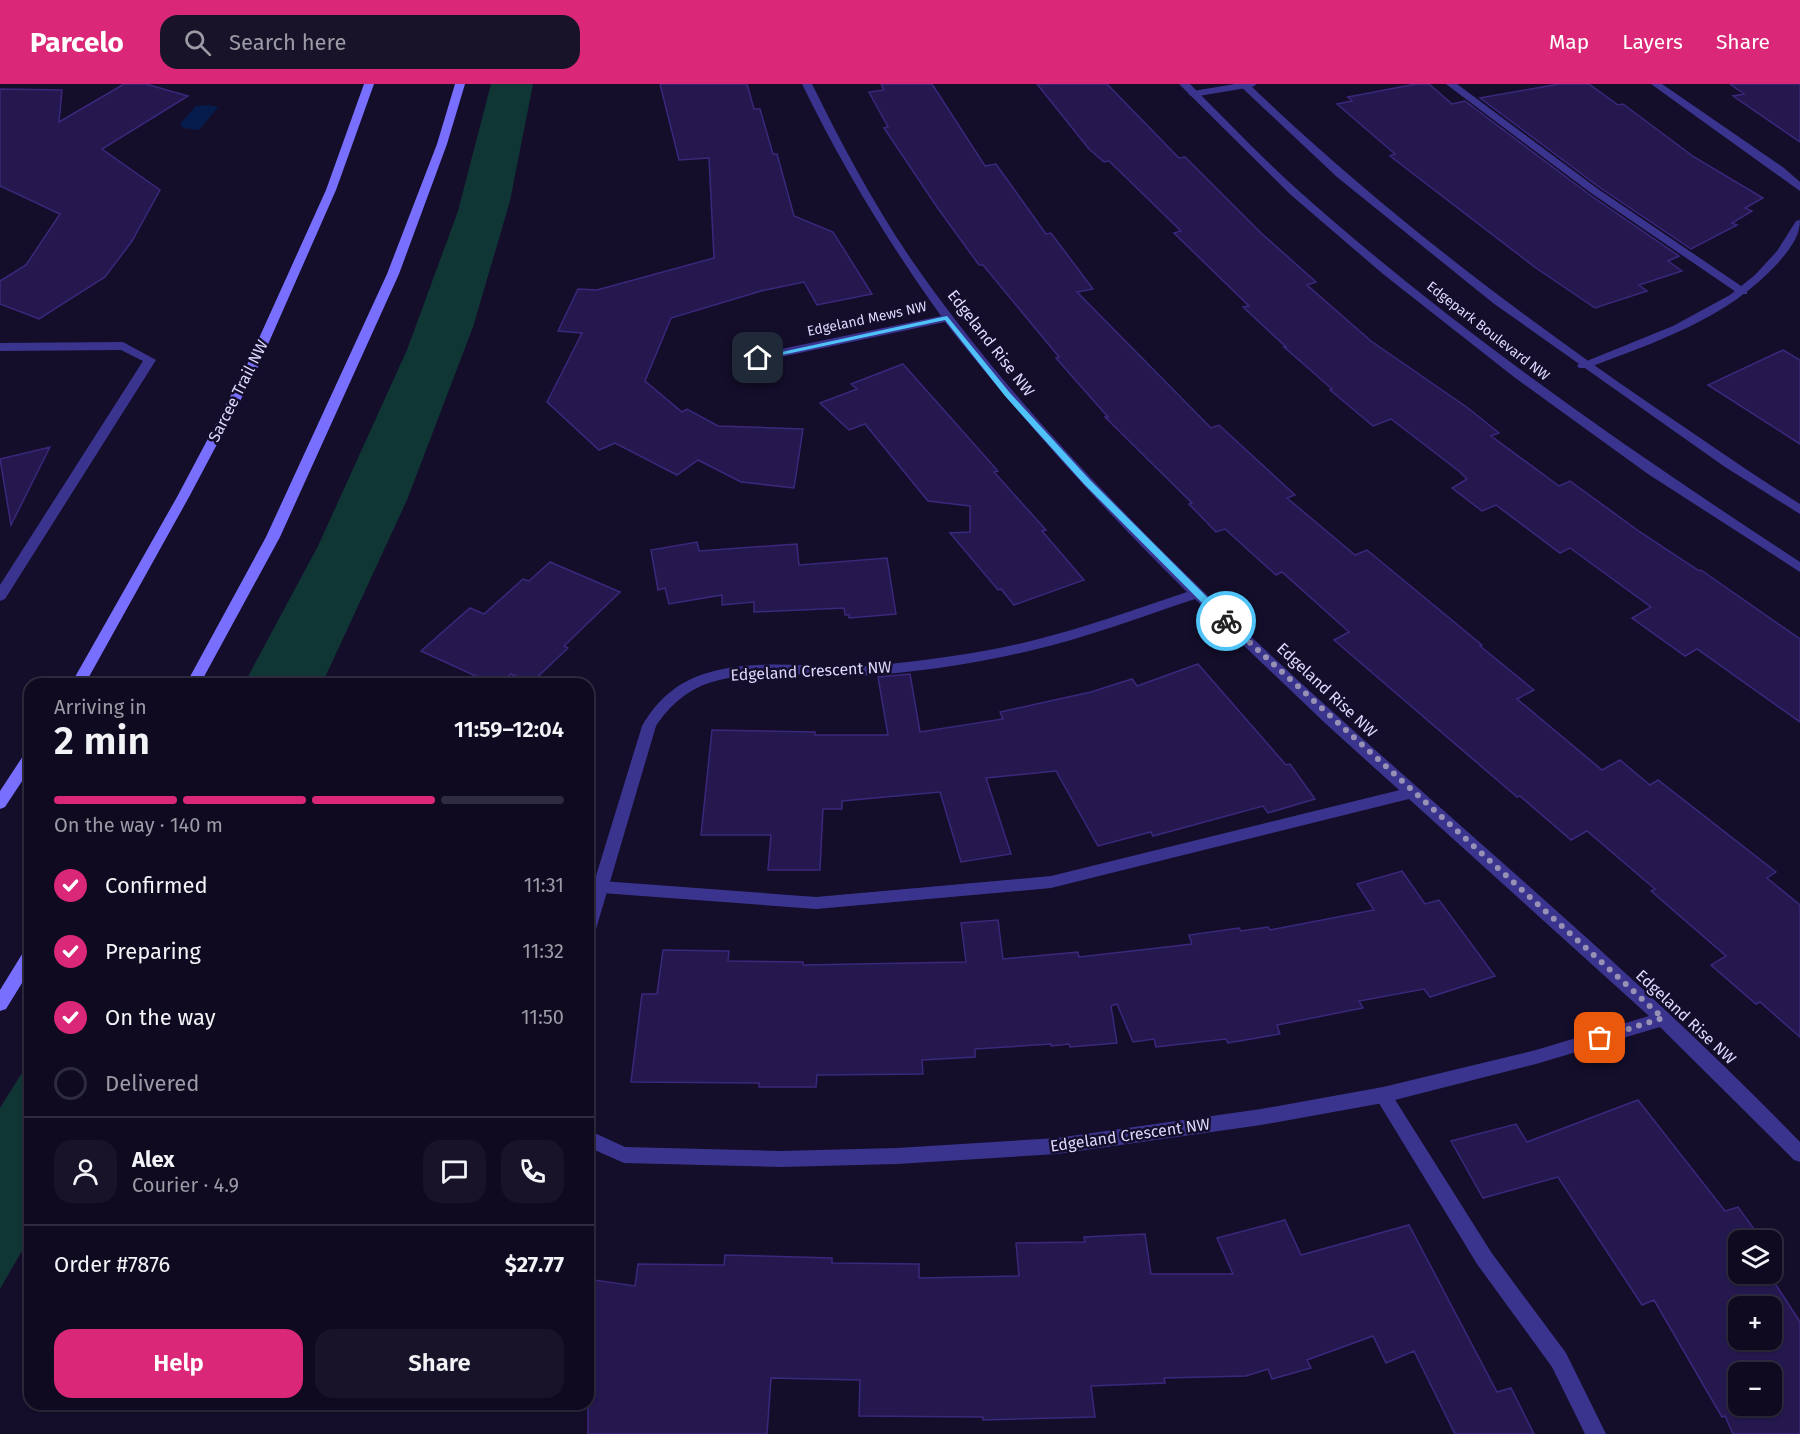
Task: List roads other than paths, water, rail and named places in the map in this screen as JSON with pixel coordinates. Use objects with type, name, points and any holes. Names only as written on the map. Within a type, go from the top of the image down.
[{"type":"main road","name":"Sarcee Trail NW","points":[[81,678],[183,497],[252,367],[331,190],[369,84]]},
{"type":"main road","points":[[196,678],[273,537],[393,274],[442,144],[460,84]]},
{"type":"main road","points":[[0,803],[24,766]]},
{"type":"main road","points":[[0,1004],[24,966]]},
{"type":"street","name":"Edgeland Rise NW","points":[[807,84],[833,142],[881,225],[947,318],[1008,394],[1087,482],[1196,594],[1412,793],[1663,1018],[1800,1154]]},
{"type":"street","name":"Edgepark Boulevard NW","points":[[1184,84],[1295,193],[1387,272],[1518,374],[1652,471],[1800,568]]},
{"type":"street","name":"Edgepark Boulevard NW","points":[[1246,84],[1310,148],[1452,268],[1583,365],[1800,510]]},
{"type":"street","points":[[1193,94],[1246,84]]},
{"type":"street","points":[[1451,84],[1527,143],[1604,198],[1743,292]]},
{"type":"street","points":[[1656,84],[1780,170],[1800,188]]},
{"type":"street","points":[[1583,365],[1662,337],[1704,317],[1743,292],[1779,258],[1800,223]]},
{"type":"street","name":"Edgeland Mews NW","points":[[758,358],[947,318]]},
{"type":"street","points":[[0,346],[123,346],[150,360],[0,596]]},
{"type":"street","name":"Edgeland Crescent NW","points":[[594,911],[649,726],[665,703],[694,683],[730,673],[870,671],[948,661],[1030,646],[1196,594]]},
{"type":"street","points":[[602,887],[816,903],[1051,882],[1412,793]]},
{"type":"street","name":"Edgeland Crescent NW","points":[[594,1141],[624,1155],[780,1159],[897,1156],[1057,1146],[1261,1117],[1383,1095],[1536,1057],[1663,1018]]},
{"type":"street","points":[[1383,1095],[1484,1258],[1559,1360],[1596,1434]]},
{"type":"water","points":[[196,106],[218,107],[199,130],[183,128],[180,124]]}]
